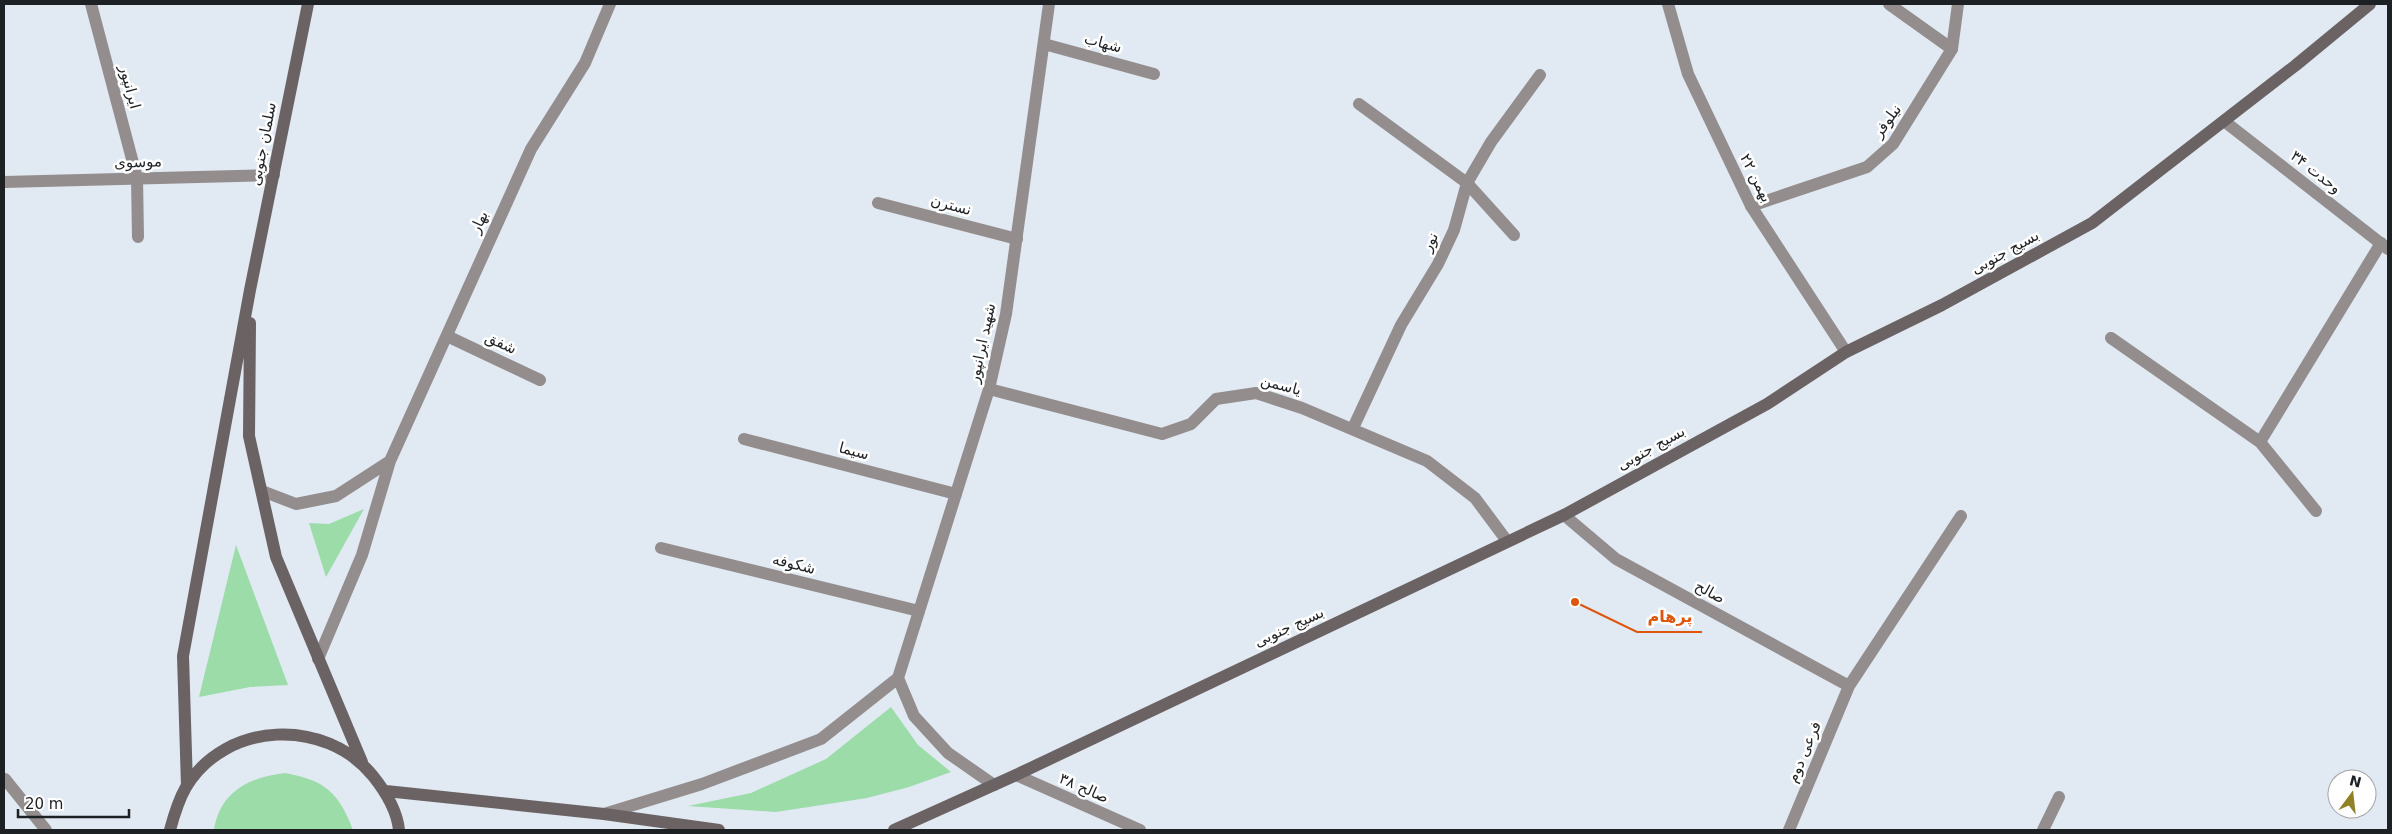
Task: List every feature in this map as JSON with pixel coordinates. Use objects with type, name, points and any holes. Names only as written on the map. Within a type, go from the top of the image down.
[{"type":"main road","name":"سلمان جنوبی","points":[[250,290],[308,4]]},
{"type":"main road","name":"بسیج جنوبی","points":[[894,830],[1016,775],[1564,515],[1767,404],[1846,352],[1942,305],[2092,222],[2224,121],[2370,4]]},
{"type":"main road","points":[[250,290],[249,436],[276,557],[362,762],[386,791],[399,830]]},
{"type":"main road","points":[[187,786],[183,656],[250,290]]},
{"type":"main road","points":[[170,830],[176,807],[187,786],[214,757],[249,738],[288,733],[328,741],[362,762]]},
{"type":"main road","points":[[386,791],[604,814],[719,830]]},
{"type":"street","name":"ایرانپور","points":[[91,4],[137,178],[138,237]]},
{"type":"street","name":"بهار","points":[[318,659],[362,555],[390,461],[531,149],[585,64],[610,4]]},
{"type":"street","name":"شهید ایرانپور","points":[[898,678],[989,388],[1006,314],[1049,4]]},
{"type":"street","name":"۲۲ بهمن","points":[[1668,4],[1688,74],[1750,206],[1846,352]]},
{"type":"street","points":[[1889,4],[1952,49]]},
{"type":"street","name":"نیلوفر","points":[[1750,206],[1867,167],[1894,144],[1952,49],[1958,4]]},
{"type":"street","name":"شهاب","points":[[1044,44],[1154,74]]},
{"type":"street","name":"نور","points":[[1353,428],[1401,325],[1438,264],[1454,230],[1467,183],[1491,142],[1540,75]]},
{"type":"street","points":[[1360,104],[1467,183],[1514,235]]},
{"type":"street","name":"وحدت ۳۴","points":[[2224,121],[2385,246]]},
{"type":"street","name":"موسوی","points":[[4,182],[274,174]]},
{"type":"street","name":"نسترن","points":[[878,203],[1017,239]]},
{"type":"street","points":[[2260,442],[2385,246]]},
{"type":"street","name":"شفق","points":[[447,336],[540,380]]},
{"type":"street","points":[[2111,338],[2260,442],[2316,511]]},
{"type":"street","name":"یاسمن","points":[[989,388],[1162,434],[1191,424],[1216,399],[1256,393],[1302,408],[1353,428],[1427,462],[1475,498],[1507,541]]},
{"type":"street","name":"سیما","points":[[744,439],[956,494]]},
{"type":"street","points":[[262,491],[296,504],[336,496],[390,461]]},
{"type":"street","name":"صالح","points":[[1564,515],[1616,559],[1849,686]]},
{"type":"street","name":"فرعی دوم","points":[[1789,830],[1849,686],[1961,516]]},
{"type":"street","name":"شکوفه","points":[[661,548],[919,611]]},
{"type":"street","points":[[604,814],[702,784],[821,740],[898,678],[914,716],[948,752],[994,785]]},
{"type":"street","name":"صالح ۳۸","points":[[1016,775],[1140,830]]},
{"type":"street","points":[[5,778],[46,830]]},
{"type":"street","points":[[2043,830],[2059,796]]},
{"type":"green space","points":[[364,509],[326,577],[309,523],[329,524]]},
{"type":"green space","points":[[236,545],[288,685],[250,687],[199,697]]},
{"type":"green space","points":[[891,707],[918,745],[951,772],[909,787],[867,798],[776,812],[688,806],[751,793],[826,759]]},
{"type":"green space","points":[[285,773],[311,780],[329,790],[342,806],[353,830],[214,830],[217,817],[223,805],[239,788],[260,778]]},
{"type":"place","name":"پرهام","points":[[1575,602]]}]
